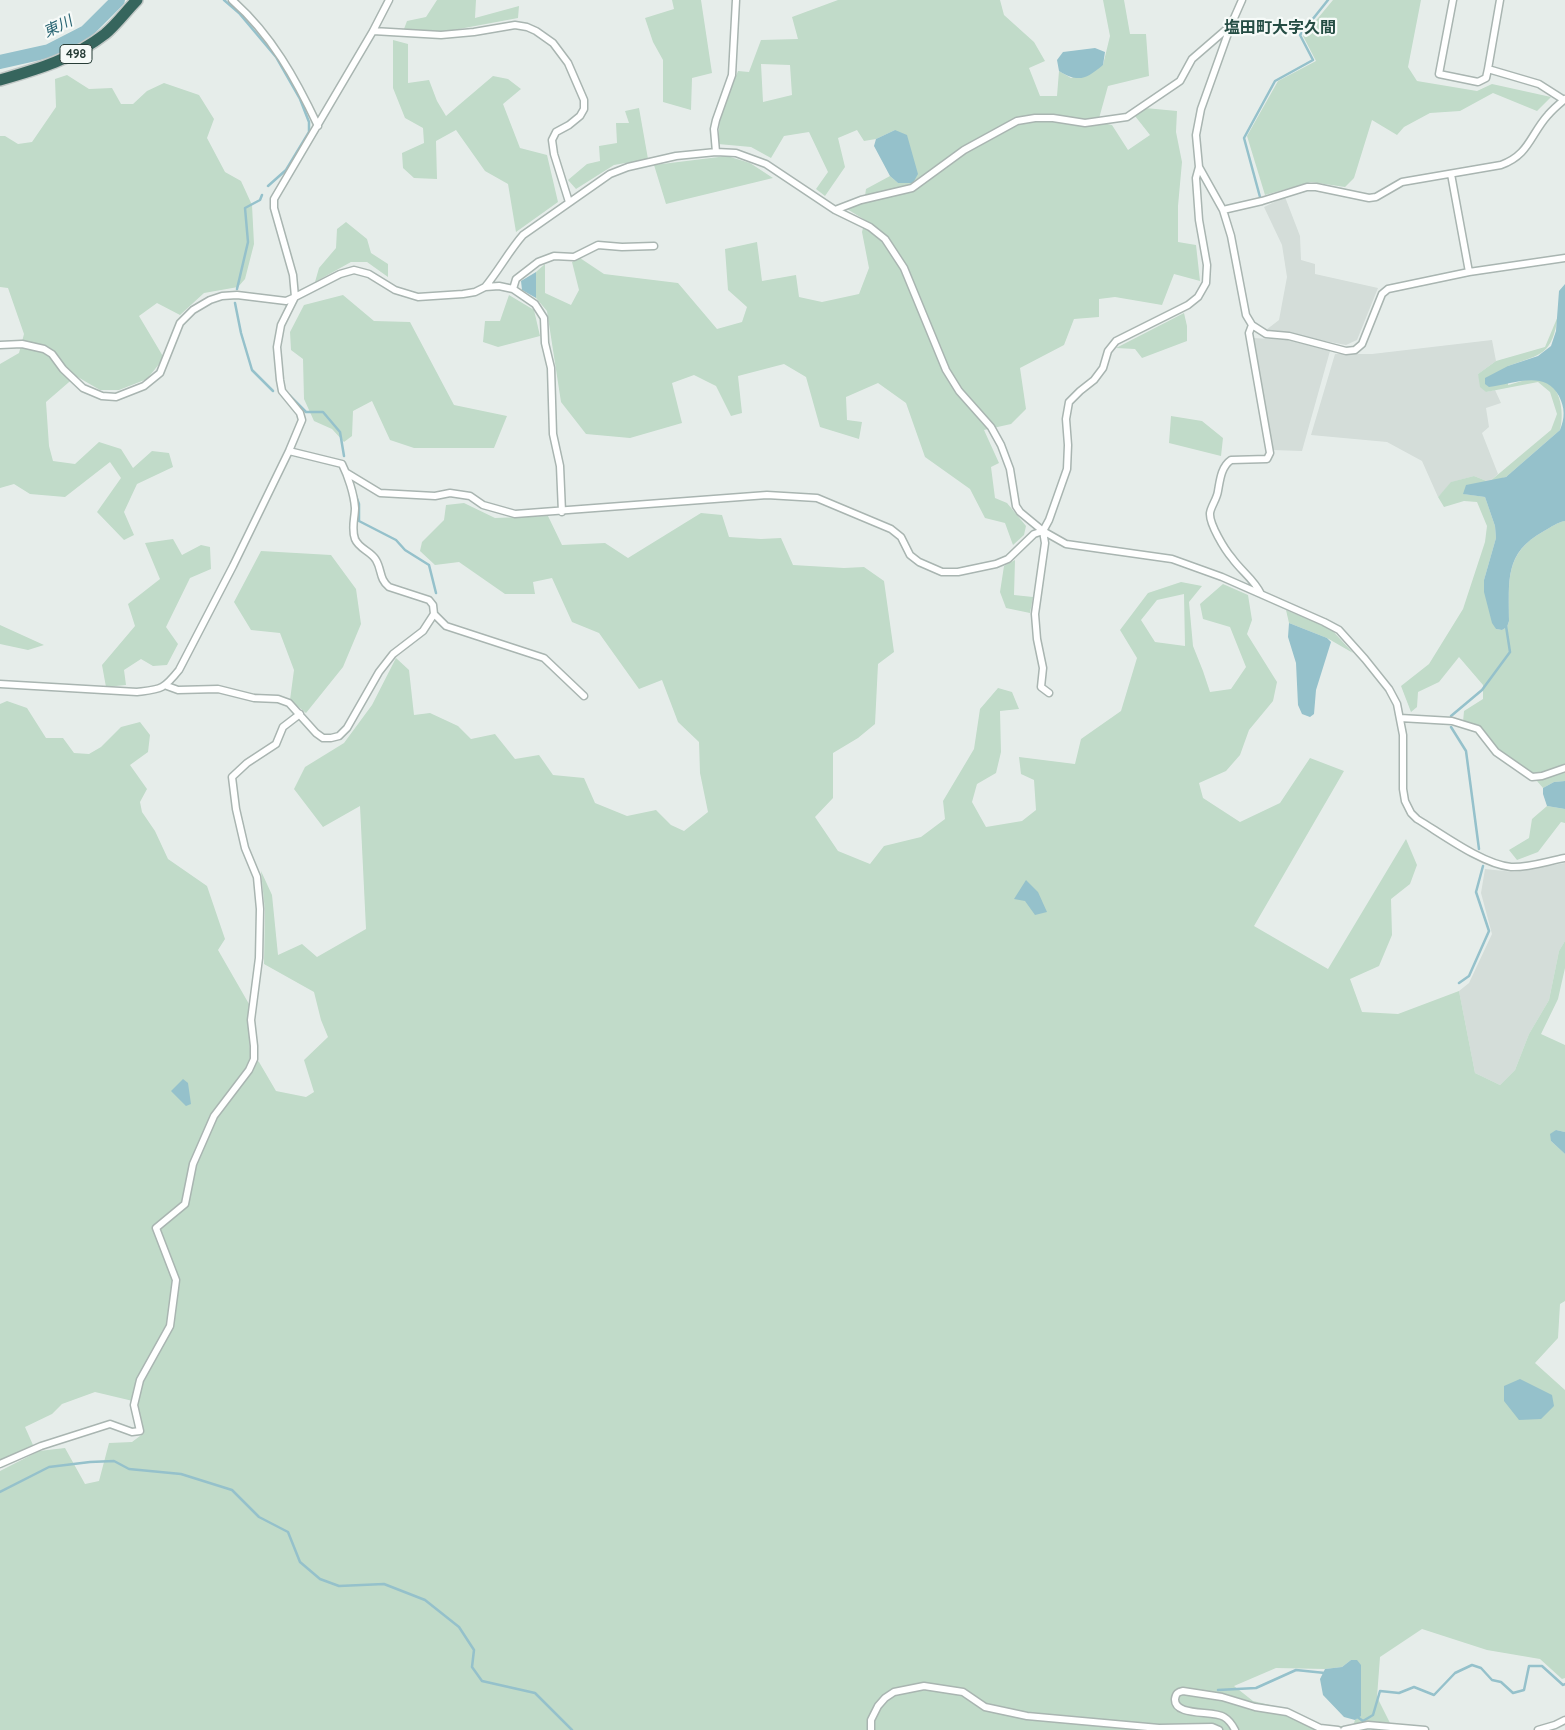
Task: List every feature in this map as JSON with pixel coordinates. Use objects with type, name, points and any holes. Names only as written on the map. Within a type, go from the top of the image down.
[{"type":"highway","name":"498","points":[[0,80],[46,66],[78,53],[106,33],[136,0]]},
{"type":"street","points":[[232,0],[245,11],[280,55],[304,95],[318,126]]},
{"type":"street","points":[[0,684],[137,692],[167,686],[179,670],[229,575],[289,452],[302,420],[300,413],[282,391],[277,347],[281,325],[295,297],[293,275],[274,208],[274,199],[373,31],[389,0]]},
{"type":"street","points":[[716,152],[714,129],[732,75],[736,0]]},
{"type":"street","points":[[1049,693],[1041,687],[1042,668],[1035,614],[1045,543],[1043,530],[1058,497],[1067,469],[1066,419],[1068,402],[1094,380],[1103,368],[1108,351],[1116,342],[1188,305],[1198,297],[1206,283],[1207,265],[1199,220],[1196,178],[1199,167],[1196,135],[1201,109],[1242,0]]},
{"type":"street","points":[[1453,0],[1440,74],[1478,82],[1486,78],[1500,0]]},
{"type":"street","points":[[373,31],[441,35],[515,25],[536,31],[553,43],[568,63],[584,100],[584,109],[580,116],[556,132],[552,140],[554,154],[569,202]]},
{"type":"street","points":[[835,210],[861,200],[912,188],[964,150],[1017,122],[1035,118],[1053,118],[1085,123],[1127,117],[1180,81],[1192,59],[1231,26]]},
{"type":"street","points":[[1223,210],[1316,187],[1369,198],[1376,197],[1402,182],[1501,165],[1513,161],[1522,153],[1547,116],[1564,100],[1539,84],[1488,69]]},
{"type":"street","points":[[485,287],[513,246],[523,235],[610,174],[628,167],[676,156],[716,152],[736,153],[766,164],[835,210],[870,227],[885,239],[895,252],[904,268],[946,370],[959,391],[991,427],[1001,445],[1010,470],[1016,506],[1020,512],[1043,530],[1066,544],[1172,559],[1262,594],[1339,630],[1390,689],[1397,704],[1403,735],[1403,789],[1405,801],[1411,813],[1417,819],[1494,863],[1518,867],[1565,858]]},
{"type":"street","points":[[1199,167],[1223,210],[1231,236],[1246,315],[1252,325],[1266,334],[1289,336],[1346,351],[1355,350],[1362,344],[1382,294],[1388,289],[1469,272],[1565,258]]},
{"type":"street","points":[[1451,174],[1469,272]]},
{"type":"street","points":[[513,289],[516,279],[538,262],[554,256],[574,257],[598,245],[622,247],[654,246]]},
{"type":"street","points":[[0,345],[22,344],[44,349],[52,354],[63,369],[83,388],[102,396],[116,397],[144,386],[160,373],[180,323],[193,310],[210,300],[222,296],[236,295],[286,301],[340,274],[354,270],[369,274],[395,290],[418,297],[463,294],[475,292],[485,287],[499,286],[513,289],[535,304],[544,318],[545,343],[552,368],[553,434],[560,466],[562,512]]},
{"type":"street","points":[[1252,325],[1249,333],[1270,453],[1267,459],[1231,460],[1226,464],[1221,475],[1218,495],[1210,514],[1215,530],[1232,559],[1256,584],[1262,594]]},
{"type":"street","points":[[289,452],[342,464],[347,473],[355,507],[353,526],[355,539],[360,546],[374,556],[379,565],[383,582],[389,586],[429,600],[433,605],[434,614],[446,626],[544,658],[584,696]]},
{"type":"street","points":[[347,473],[380,493],[435,496],[450,493],[470,496],[483,505],[515,514],[562,512],[767,495],[817,498],[890,529],[901,537],[910,555],[919,562],[942,572],[958,572],[996,564],[1008,559],[1034,534],[1043,530]]},
{"type":"street","points":[[167,686],[178,690],[218,690],[254,698],[278,698],[288,703],[316,733],[324,738],[339,736],[347,728],[379,672],[393,654],[423,631],[434,614]]},
{"type":"street","points":[[0,1464],[41,1446],[110,1424],[132,1432],[140,1431],[134,1405],[140,1380],[170,1326],[176,1280],[156,1228],[185,1204],[193,1164],[214,1116],[249,1070],[254,1059],[250,1020],[258,958],[260,909],[257,877],[245,848],[236,809],[232,777],[247,763],[276,744],[283,727],[300,714]]},
{"type":"street","points":[[1400,718],[1452,721],[1478,729],[1496,752],[1532,777],[1542,776],[1565,768]]},
{"type":"street","points":[[871,1730],[871,1720],[878,1706],[885,1698],[894,1692],[924,1686],[963,1692],[985,1707],[1027,1716],[1159,1728],[1212,1727],[1219,1730]]},
{"type":"street","points":[[1234,1730],[1225,1718],[1215,1714],[1179,1708],[1176,1704],[1175,1696],[1178,1692],[1183,1691],[1222,1697],[1254,1707],[1287,1712],[1320,1728],[1338,1730]]},
{"type":"street","points":[[1538,1730],[1565,1720]]},
{"type":"street","points":[[1344,1730],[1368,1725],[1425,1730]]},
{"type":"shaded area","points":[[1285,197],[1300,236],[1301,260],[1315,264],[1315,274],[1378,288],[1357,340],[1346,345],[1266,330],[1279,320],[1287,277],[1282,245],[1264,207]]},
{"type":"shaded area","points":[[1253,338],[1288,340],[1330,351],[1302,451],[1272,450]]},
{"type":"shaded area","points":[[1492,340],[1496,361],[1478,374],[1486,392],[1495,390],[1501,403],[1486,408],[1489,427],[1482,433],[1498,474],[1489,482],[1474,476],[1452,482],[1438,497],[1422,461],[1387,442],[1311,435],[1335,354],[1372,354]]},
{"type":"shaded area","points":[[1565,863],[1565,941],[1559,951],[1549,1000],[1529,1034],[1515,1070],[1500,1085],[1475,1073],[1459,991],[1469,983],[1492,934],[1481,893],[1485,869],[1514,872]]},
{"type":"green space","points":[[437,0],[476,0],[475,18],[519,6],[518,18],[443,32],[404,29],[407,21],[426,17]]},
{"type":"green space","points":[[672,0],[701,0],[712,73],[692,78],[691,110],[663,102],[663,60],[653,42],[645,18],[674,9]]},
{"type":"green space","points":[[838,0],[1000,0],[1004,15],[1034,42],[1045,61],[1029,68],[1040,96],[1057,96],[1059,71],[1071,78],[1103,65],[1110,36],[1103,0],[1124,0],[1130,34],[1146,34],[1149,76],[1108,86],[1098,122],[1112,125],[1128,150],[1150,135],[1135,116],[1145,108],[1177,111],[1176,132],[1182,162],[1178,206],[1178,242],[1196,245],[1200,281],[1174,274],[1162,305],[1115,297],[1099,299],[1099,317],[1074,319],[1064,345],[1020,368],[1026,409],[1011,424],[984,430],[999,463],[991,467],[995,498],[1007,503],[1026,526],[1024,535],[1013,545],[1005,523],[985,518],[970,489],[925,457],[906,403],[878,383],[846,397],[847,420],[862,422],[859,439],[820,427],[806,377],[784,364],[738,376],[742,413],[731,416],[716,386],[694,375],[672,383],[682,423],[630,438],[586,434],[561,402],[547,311],[536,298],[536,272],[545,264],[545,293],[571,305],[579,290],[572,262],[580,258],[604,274],[678,283],[717,329],[742,322],[747,307],[728,290],[725,249],[757,242],[762,281],[796,275],[799,297],[822,302],[859,294],[869,268],[862,232],[865,220],[847,209],[864,203],[866,189],[890,176],[898,183],[895,130],[876,139],[864,141],[857,130],[838,138],[845,167],[825,196],[816,189],[828,172],[809,132],[784,136],[771,158],[751,147],[718,144],[720,116],[738,71],[749,72],[761,40],[798,39],[792,17]],"holes":[[[761,64],[790,65],[792,95],[763,102]]]},
{"type":"green space","points":[[1333,0],[1421,0],[1408,67],[1417,81],[1477,91],[1492,84],[1551,97],[1537,111],[1493,93],[1460,111],[1430,113],[1404,127],[1397,135],[1372,120],[1354,178],[1345,187],[1311,182],[1265,195],[1247,136],[1278,81],[1316,61],[1303,36]]},
{"type":"green space","points":[[393,40],[408,44],[408,83],[429,80],[437,101],[446,116],[493,76],[508,79],[521,89],[503,104],[520,148],[547,155],[558,202],[516,232],[508,184],[485,171],[456,130],[436,141],[437,179],[414,178],[403,168],[402,153],[424,143],[423,128],[405,118],[393,88]]},
{"type":"green space","points":[[67,75],[89,89],[112,88],[121,104],[133,104],[147,91],[164,83],[199,95],[214,119],[207,138],[225,172],[241,181],[252,205],[254,244],[245,279],[238,287],[204,293],[180,315],[157,303],[139,316],[164,358],[147,379],[119,390],[100,390],[76,376],[46,402],[49,446],[53,461],[75,464],[99,442],[121,449],[133,468],[152,451],[169,453],[173,467],[137,484],[124,512],[134,535],[124,540],[97,512],[121,478],[110,462],[65,497],[30,494],[14,484],[0,488],[0,364],[19,353],[24,334],[8,288],[0,287],[0,136],[5,136],[18,144],[32,142],[56,107],[55,79]]},
{"type":"green space","points":[[639,108],[648,159],[614,165],[576,189],[568,180],[587,164],[600,161],[599,146],[617,143],[616,123],[629,123],[625,111]]},
{"type":"green space","points":[[727,156],[750,163],[773,178],[666,204],[654,165]]},
{"type":"green space","points":[[346,222],[367,239],[371,253],[388,264],[388,277],[367,262],[351,262],[315,282],[319,268],[336,248],[337,229]]},
{"type":"green space","points":[[343,295],[374,321],[410,322],[454,405],[507,416],[494,448],[414,448],[390,440],[372,401],[353,411],[352,436],[344,442],[332,429],[314,421],[304,399],[303,359],[291,350],[290,332],[304,305]]},
{"type":"green space","points":[[509,295],[534,310],[540,336],[498,347],[483,342],[485,321],[500,321]]},
{"type":"green space","points":[[1184,313],[1187,326],[1187,341],[1142,358],[1135,349],[1116,348]]},
{"type":"green space","points":[[1558,316],[1552,339],[1544,351],[1529,359],[1508,366],[1508,385],[1535,379],[1543,380],[1550,384],[1559,397],[1561,405],[1560,430],[1506,477],[1489,482],[1551,430],[1557,414],[1550,392],[1538,382],[1486,392],[1480,387],[1478,374],[1496,361],[1545,347]]},
{"type":"green space","points":[[1171,416],[1202,421],[1223,438],[1221,456],[1169,443]]},
{"type":"green space","points":[[1474,476],[1489,482],[1464,494],[1485,497],[1495,526],[1496,538],[1484,580],[1496,629],[1502,630],[1507,627],[1509,621],[1510,581],[1515,559],[1531,540],[1544,531],[1565,521],[1565,781],[1554,782],[1543,788],[1531,774],[1497,750],[1480,728],[1463,722],[1464,711],[1483,699],[1483,685],[1459,657],[1439,682],[1418,692],[1417,707],[1411,712],[1401,686],[1429,664],[1463,609],[1485,542],[1487,526],[1477,502],[1464,501],[1444,507],[1438,497],[1451,482]]},
{"type":"green space","points":[[464,503],[495,518],[548,516],[562,545],[605,543],[628,558],[701,513],[722,515],[729,537],[781,538],[793,565],[844,568],[864,567],[884,581],[894,652],[878,664],[875,724],[858,738],[833,753],[833,798],[815,817],[838,851],[870,864],[884,846],[921,837],[945,819],[943,801],[974,749],[980,709],[998,688],[1012,692],[1019,709],[1000,711],[1001,752],[996,773],[977,784],[972,802],[986,827],[1022,821],[1036,810],[1034,780],[1021,774],[1019,757],[1075,764],[1081,739],[1121,711],[1137,658],[1120,630],[1148,593],[1181,582],[1202,586],[1189,602],[1193,646],[1210,692],[1231,689],[1246,667],[1230,627],[1203,619],[1200,604],[1223,584],[1248,595],[1252,620],[1247,634],[1277,682],[1273,701],[1249,730],[1240,755],[1226,771],[1199,783],[1203,798],[1240,822],[1280,803],[1310,758],[1344,771],[1254,926],[1328,969],[1406,839],[1417,865],[1410,884],[1391,899],[1392,935],[1379,966],[1350,979],[1362,1012],[1398,1014],[1459,991],[1475,1073],[1500,1085],[1515,1070],[1529,1034],[1549,1000],[1559,951],[1565,941],[1565,968],[1558,999],[1541,1034],[1565,1045],[1565,1132],[1556,1130],[1551,1141],[1565,1154],[1565,1301],[1560,1304],[1558,1338],[1535,1363],[1565,1390],[1565,1678],[1562,1679],[1540,1659],[1487,1650],[1422,1629],[1380,1657],[1377,1697],[1390,1723],[1365,1722],[1353,1726],[1355,1730],[0,1730],[0,1471],[39,1451],[65,1448],[85,1484],[99,1481],[109,1443],[132,1442],[144,1433],[137,1402],[95,1392],[62,1404],[52,1414],[25,1427],[33,1445],[0,1461],[0,704],[7,701],[27,708],[46,738],[63,738],[74,753],[89,754],[101,747],[121,727],[140,722],[150,735],[148,752],[130,765],[147,789],[140,802],[142,812],[155,831],[168,859],[207,886],[225,939],[218,950],[249,1004],[250,1053],[259,1062],[276,1091],[306,1097],[314,1092],[304,1060],[328,1037],[321,1020],[314,992],[264,964],[265,911],[261,871],[272,895],[278,955],[302,944],[317,957],[366,929],[360,806],[323,827],[294,789],[305,767],[344,743],[372,705],[396,658],[409,670],[414,715],[430,713],[458,726],[471,739],[495,734],[515,759],[539,755],[553,775],[584,778],[595,803],[627,816],[656,810],[671,825],[684,831],[708,812],[700,773],[699,742],[678,722],[662,680],[639,689],[599,633],[572,622],[552,578],[533,582],[535,594],[505,594],[459,562],[435,565],[420,551],[422,542],[444,520],[446,505]],"holes":[[[1184,594],[1185,646],[1155,642],[1141,620],[1157,600]],[[1351,1660],[1361,1715],[1355,1720],[1353,1726],[1319,1726],[1291,1710],[1253,1701],[1234,1686],[1276,1668],[1325,1669],[1342,1667]]]},
{"type":"green space","points":[[173,539],[182,555],[201,545],[210,547],[211,569],[190,578],[166,627],[178,644],[167,665],[153,666],[141,659],[124,670],[126,685],[106,687],[102,665],[135,626],[128,604],[160,579],[145,543]]},
{"type":"green space","points":[[261,551],[331,555],[356,589],[361,624],[343,667],[306,713],[290,700],[294,670],[280,633],[251,630],[234,602]]},
{"type":"green space","points":[[1015,560],[1014,595],[1033,597],[1030,613],[1006,608],[1000,592],[1004,566]]},
{"type":"green space","points":[[1286,610],[1331,629],[1353,653],[1327,638],[1289,623]]},
{"type":"green space","points":[[0,625],[44,645],[28,650],[0,644]]},
{"type":"green space","points":[[1547,806],[1565,809],[1565,823],[1561,822],[1538,852],[1517,860],[1509,850],[1529,838],[1532,819]]},
{"type":"water","points":[[1095,48],[1105,52],[1103,65],[1092,74],[1077,78],[1059,71],[1057,60],[1063,52]]},
{"type":"water","points":[[895,130],[907,135],[918,174],[913,183],[898,183],[890,176],[874,146],[876,139]]},
{"type":"water","points":[[536,272],[536,298],[522,290],[521,281]]},
{"type":"water","points":[[1565,284],[1565,521],[1560,522],[1531,540],[1515,558],[1510,580],[1509,621],[1507,627],[1502,630],[1496,629],[1492,623],[1484,592],[1484,580],[1496,538],[1495,526],[1485,497],[1463,494],[1466,485],[1506,477],[1560,430],[1564,413],[1559,396],[1546,383],[1528,380],[1489,387],[1485,384],[1485,378],[1508,366],[1538,356],[1551,346],[1556,331],[1559,291]]},
{"type":"water","points":[[1289,623],[1327,638],[1331,642],[1316,690],[1314,714],[1310,717],[1302,714],[1298,705],[1296,663],[1288,637]]},
{"type":"water","points":[[1565,781],[1565,809],[1547,806],[1543,788],[1554,782]]},
{"type":"water","points":[[1026,880],[1038,892],[1047,912],[1035,915],[1025,901],[1014,899]]},
{"type":"water","points":[[183,1079],[188,1083],[191,1104],[186,1106],[171,1091]]},
{"type":"water","points":[[1556,1130],[1565,1132],[1565,1154],[1551,1141],[1550,1134]]},
{"type":"water","points":[[1520,1379],[1552,1395],[1554,1406],[1541,1419],[1519,1420],[1504,1401],[1504,1386]]},
{"type":"water","points":[[1351,1660],[1357,1660],[1361,1665],[1361,1716],[1355,1720],[1344,1717],[1323,1695],[1320,1679],[1325,1669],[1342,1667]]},
{"type":"waterway","name":"東川","points":[[0,62],[49,51],[86,32],[118,0]]},
{"type":"waterway","points":[[224,0],[239,13],[276,57],[300,99],[309,122],[309,132],[286,170],[268,186]]},
{"type":"waterway","points":[[1260,197],[1244,138],[1275,81],[1313,60],[1300,35],[1328,0]]},
{"type":"waterway","points":[[237,289],[248,242],[245,208],[260,200],[262,195]]},
{"type":"waterway","points":[[235,303],[241,333],[252,370],[273,391]]},
{"type":"waterway","points":[[289,395],[306,412],[323,412],[340,432],[344,456]]},
{"type":"waterway","points":[[356,496],[359,504],[359,521],[396,540],[405,550],[429,565],[436,593]]},
{"type":"waterway","points":[[1451,716],[1482,690],[1510,652],[1506,626]]},
{"type":"waterway","points":[[1451,727],[1466,751],[1479,849]]},
{"type":"waterway","points":[[1459,983],[1469,976],[1489,931],[1476,892],[1483,866]]},
{"type":"waterway","points":[[0,1492],[49,1467],[114,1461],[129,1469],[181,1474],[232,1490],[259,1517],[288,1532],[300,1562],[320,1579],[339,1586],[384,1584],[425,1600],[459,1627],[474,1650],[472,1667],[482,1681],[535,1693],[572,1730]]},
{"type":"waterway","points":[[1356,1716],[1363,1721],[1373,1715],[1380,1691],[1399,1693],[1414,1687],[1434,1695],[1455,1673],[1472,1665],[1481,1668],[1492,1680],[1501,1682],[1513,1693],[1524,1690],[1529,1666],[1542,1666],[1563,1685],[1565,1684]]},
{"type":"waterway","points":[[1218,1690],[1256,1688],[1296,1670],[1325,1673]]},
{"type":"district","name":"塩田町大字久間","points":[[1280,28]]}]
